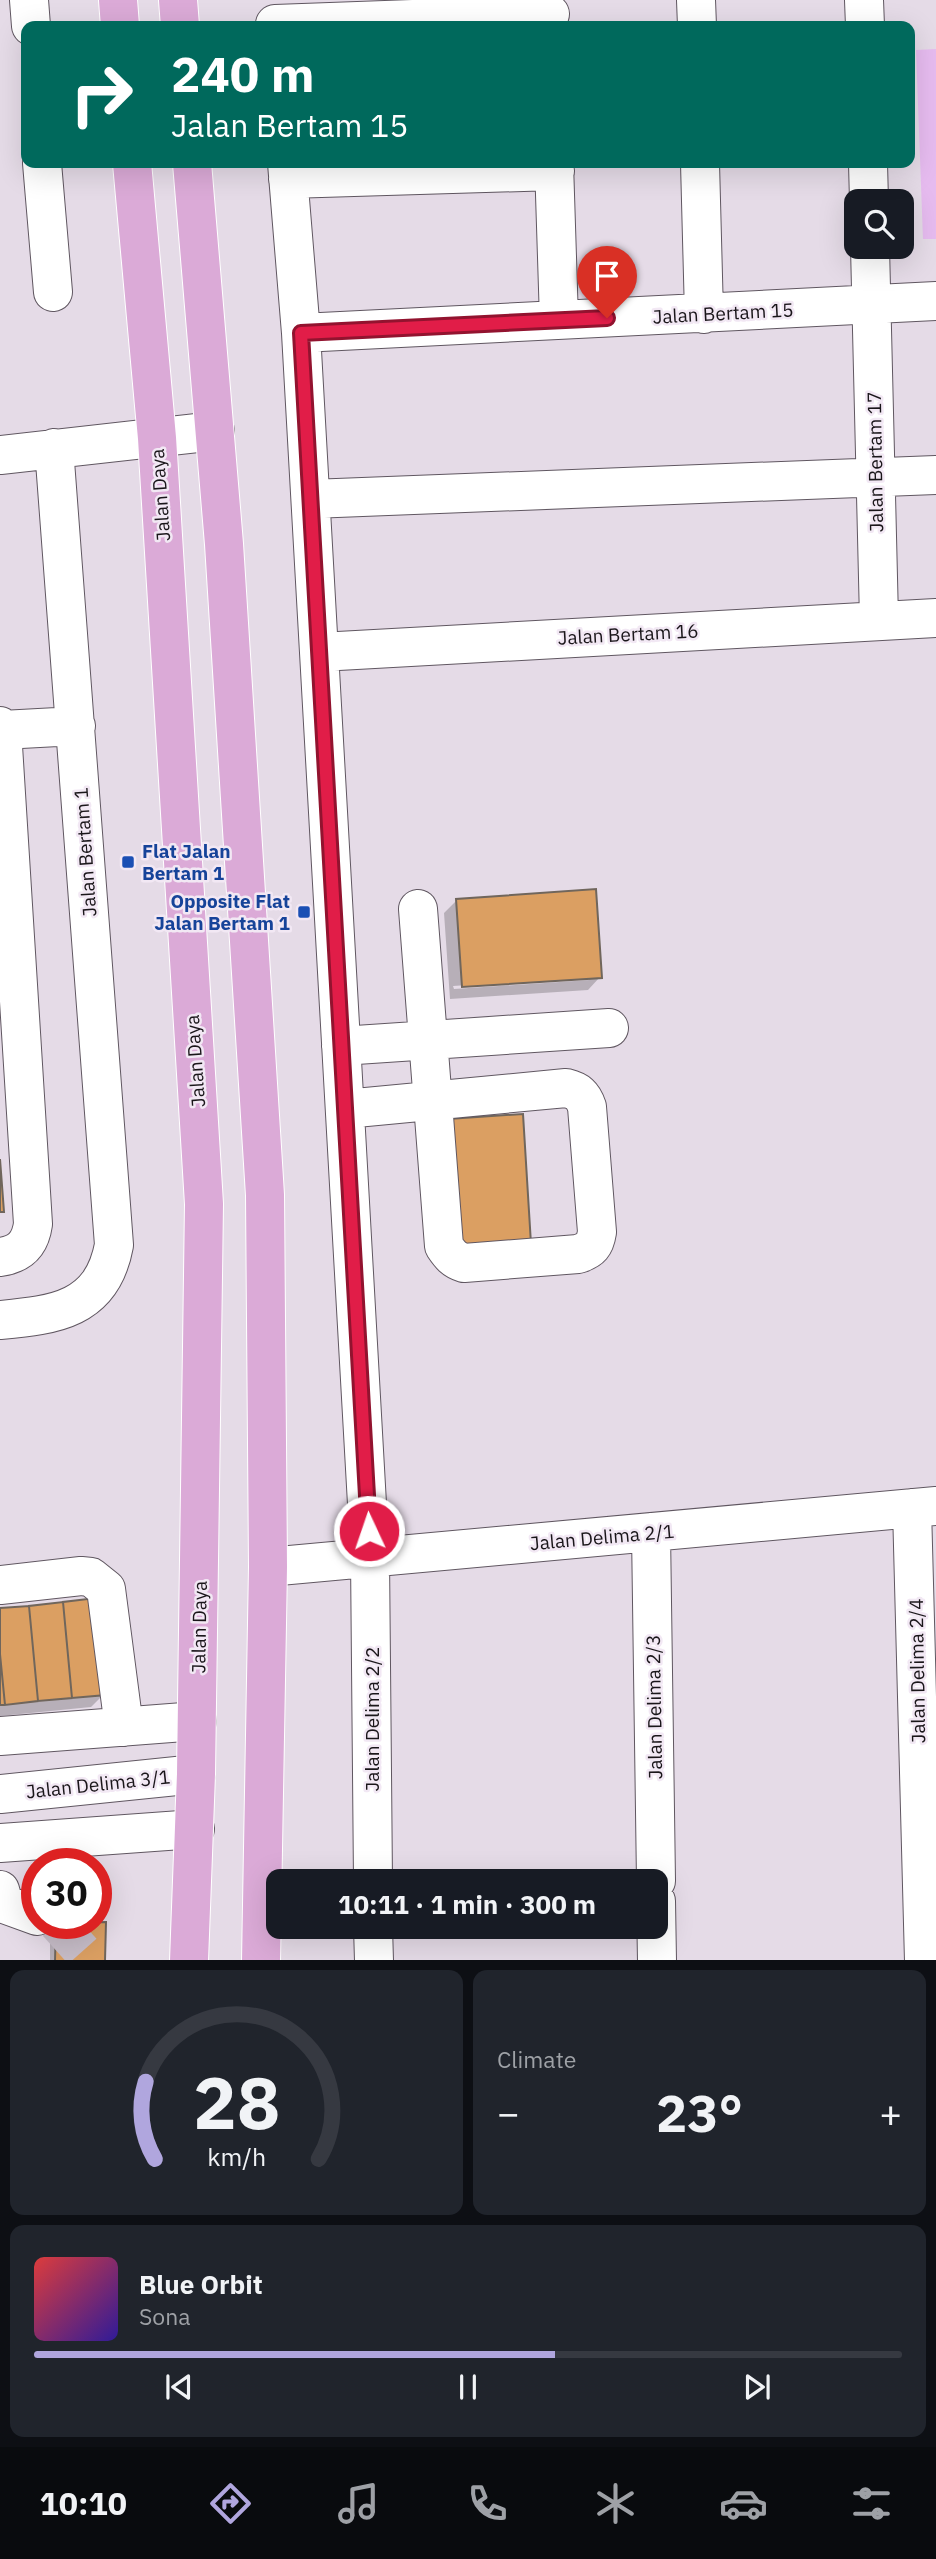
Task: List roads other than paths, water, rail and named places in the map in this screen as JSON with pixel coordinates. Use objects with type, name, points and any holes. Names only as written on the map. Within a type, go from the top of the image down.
[{"type":"main road","points":[[118,0],[120,21]]},
{"type":"main road","points":[[178,0],[180,21]]},
{"type":"main road","name":"Jalan Daya","points":[[132,168],[157,438],[204,1204],[195,1829],[189,1960]]},
{"type":"main road","points":[[192,168],[230,625],[265,1195],[268,1567],[261,1960]]},
{"type":"street","points":[[29,0],[31,21]]},
{"type":"street","points":[[696,0],[697,21]]},
{"type":"street","points":[[864,0],[865,21]]},
{"type":"street","points":[[275,17],[550,13]]},
{"type":"street","points":[[42,168],[53,292]]},
{"type":"street","points":[[288,171],[488,168]]},
{"type":"street","points":[[554,168],[559,320]]},
{"type":"street","points":[[700,168],[704,314]]},
{"type":"street","points":[[868,168],[869,189]]},
{"type":"street","name":"Jalan Delima 2/2","points":[[288,171],[311,499],[370,1557],[373,1869]]},
{"type":"street","name":"Jalan Bertam 17","points":[[870,259],[879,620]]},
{"type":"street","name":"Jalan Bertam 15","points":[[301,333],[936,301]]},
{"type":"street","points":[[0,455],[215,431]]},
{"type":"street","name":"Jalan Bertam 1","points":[[0,1320],[53,1314],[81,1301],[100,1281],[112,1256],[114,1232],[54,448]]},
{"type":"street","points":[[311,499],[936,475]]},
{"type":"street","name":"Jalan Bertam 16","points":[[320,652],[936,618]]},
{"type":"street","points":[[0,1257],[18,1253],[26,1245],[32,1236],[33,1224],[1,728],[76,726]]},
{"type":"street","points":[[345,1109],[435,1101],[566,1088],[576,1091],[584,1097],[587,1107],[597,1232],[595,1243],[588,1251],[578,1254],[464,1263],[449,1255],[444,1246],[435,1101],[418,909]]},
{"type":"street","points":[[341,1046],[609,1028]]},
{"type":"street","name":"Jalan Delima 2/1","points":[[268,1567],[924,1507]]},
{"type":"street","name":"Jalan Delima 2/4","points":[[924,1507],[927,1740],[924,1960]]},
{"type":"street","name":"Jalan Delima 2/3","points":[[651,1532],[656,1869]]},
{"type":"street","points":[[0,1584],[80,1576],[90,1577],[106,1589],[124,1727]]},
{"type":"street","points":[[0,1736],[197,1721]]},
{"type":"street","name":"Jalan Delima 3/1","points":[[0,1794],[196,1774]]},
{"type":"street","points":[[0,1843],[195,1829]]},
{"type":"street","points":[[373,1939],[374,1960]]},
{"type":"street","points":[[657,1939],[657,1960]]},
{"type":"tunnel","points":[[71,1939],[90,1960]]},
{"type":"place","name":"Flat Jalan Bertam 1","points":[[128,862]]},
{"type":"place","name":"Opposite Flat Jalan Bertam 1","points":[[304,912]]}]
